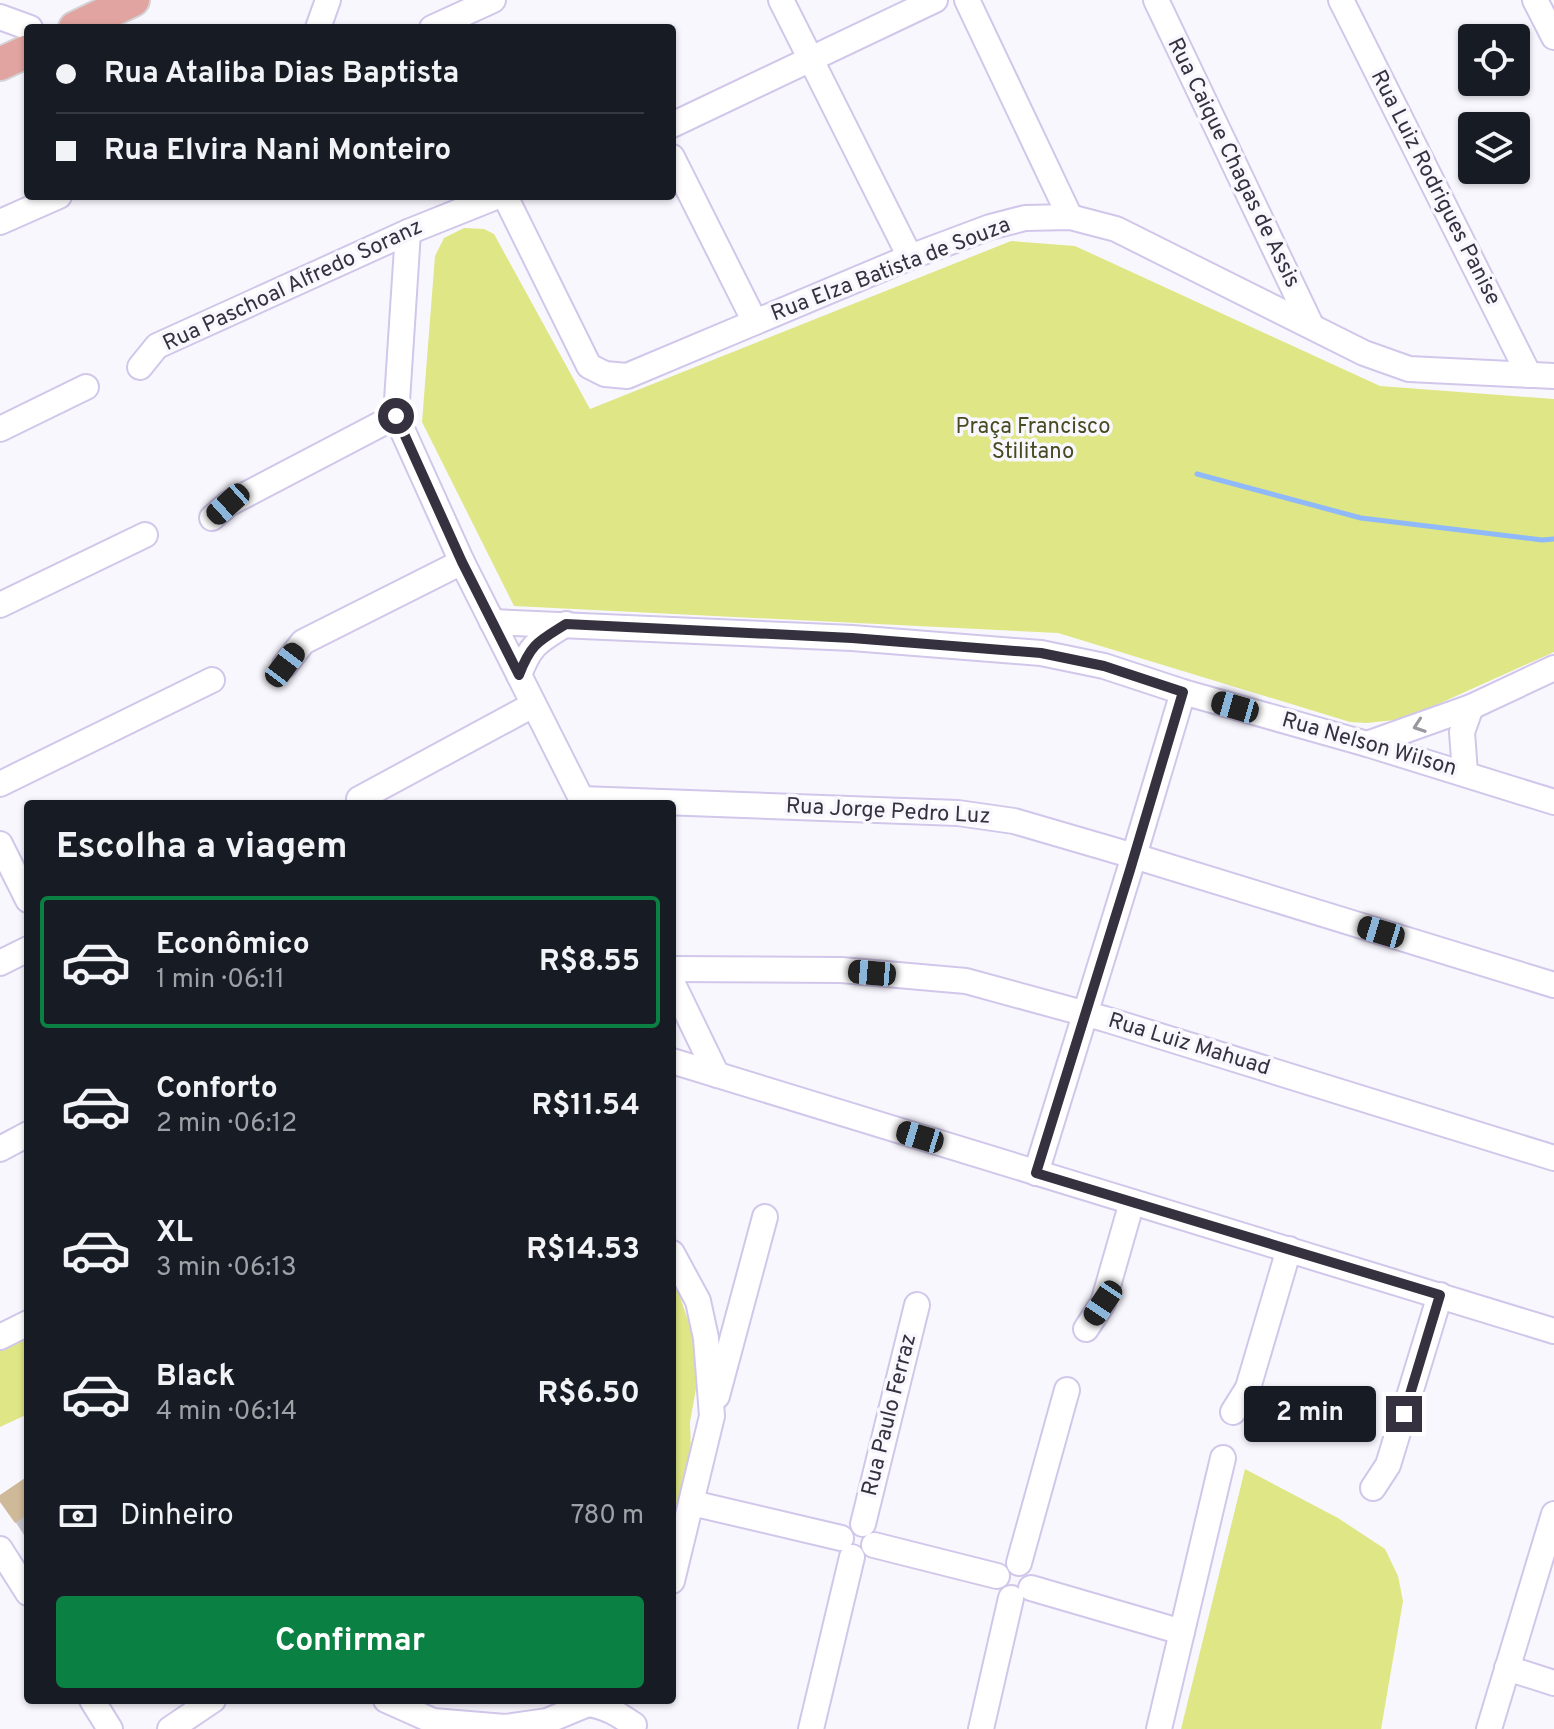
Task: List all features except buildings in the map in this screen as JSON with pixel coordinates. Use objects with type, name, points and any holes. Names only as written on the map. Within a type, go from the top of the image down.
[{"type":"main road","points":[[83,24],[133,0]]},
{"type":"main road","points":[[0,64],[24,53]]},
{"type":"street","points":[[319,24],[328,0]]},
{"type":"street","points":[[441,24],[493,0]]},
{"type":"street","points":[[781,0],[910,257]]},
{"type":"street","points":[[676,123],[935,0]]},
{"type":"street","points":[[967,0],[1070,217]]},
{"type":"street","name":"Rua Caique Chagas de Assis","points":[[1156,0],[1311,325]]},
{"type":"street","name":"Rua Luiz Rodrigues Panise","points":[[1341,0],[1529,375]]},
{"type":"street","points":[[1535,0],[1554,37]]},
{"type":"street","points":[[0,17],[24,26]]},
{"type":"street","points":[[676,165],[755,322]]},
{"type":"street","points":[[0,222],[50,200]]},
{"type":"street","name":"Rua Paschoal Alfredo Soranz","points":[[140,367],[157,346],[408,232],[488,200]]},
{"type":"street","name":"Rua Elza Batista de Souza","points":[[507,200],[589,366],[605,374],[627,376],[910,257],[990,227],[1025,218],[1070,217],[1116,229],[1364,353],[1409,369],[1554,376]]},
{"type":"street","points":[[408,232],[396,416],[462,562],[582,800]]},
{"type":"street","points":[[0,429],[86,387]]},
{"type":"street","points":[[212,518],[228,504],[396,416]]},
{"type":"street","points":[[0,605],[145,535]]},
{"type":"street","points":[[285,665],[303,642],[462,562]]},
{"type":"street","name":"Rua Nelson Wilson","points":[[492,622],[852,638],[1041,653],[1104,666],[1554,802]]},
{"type":"street","points":[[519,675],[527,655],[540,640],[566,624]]},
{"type":"street","points":[[1367,744],[1471,707],[1554,668]]},
{"type":"street","points":[[0,784],[212,680]]},
{"type":"street","points":[[1036,1173],[1183,692]]},
{"type":"street","points":[[359,799],[533,705]]},
{"type":"street","points":[[1465,773],[1462,732],[1471,707]]},
{"type":"street","name":"Rua Jorge Pedro Luz","points":[[676,804],[958,813],[1014,821],[1554,985]]},
{"type":"street","points":[[0,844],[24,892]]},
{"type":"street","points":[[0,963],[24,950]]},
{"type":"street","name":"Rua Luiz Mahuad","points":[[676,984],[841,970],[966,981],[1085,1013],[1554,1158]]},
{"type":"street","points":[[676,990],[717,1075]]},
{"type":"street","points":[[676,1062],[1554,1331]]},
{"type":"street","points":[[0,1149],[24,1136]]},
{"type":"street","points":[[1086,1329],[1103,1303],[1132,1202]]},
{"type":"street","points":[[676,1565],[765,1217]]},
{"type":"street","points":[[1233,1412],[1248,1388],[1289,1249]]},
{"type":"street","points":[[676,1260],[698,1301],[706,1338],[712,1416]]},
{"type":"street","points":[[1373,1488],[1388,1465],[1440,1295]]},
{"type":"street","name":"Rua Paulo Ferraz","points":[[869,1535],[917,1305]]},
{"type":"street","points":[[0,1337],[24,1325]]},
{"type":"street","points":[[1019,1563],[1067,1390]]},
{"type":"street","points":[[1159,1729],[1223,1458]]},
{"type":"street","points":[[692,1503],[846,1547]]},
{"type":"street","points":[[1489,1729],[1554,1514]]},
{"type":"street","points":[[811,1729],[847,1528],[851,1525],[869,1535],[997,1576]]},
{"type":"street","points":[[0,1549],[24,1587]]},
{"type":"street","points":[[1019,1563],[1005,1566],[997,1576],[1000,1592],[1021,1593],[1182,1632]]},
{"type":"street","points":[[981,1729],[1029,1573],[1019,1563]]},
{"type":"street","points":[[1507,1668],[1554,1683]]},
{"type":"street","points":[[94,1704],[110,1729]]},
{"type":"street","points":[[170,1729],[207,1704]]},
{"type":"street","points":[[395,1704],[433,1721],[505,1727],[547,1721],[586,1704]]},
{"type":"street","points":[[596,1704],[616,1712],[633,1727],[639,1704]]},
{"type":"green space","name":"Praça Francisco Stilitano","points":[[464,228],[484,229],[494,234],[590,409],[1011,241],[1075,246],[1380,386],[1554,399],[1554,652],[1405,719],[1366,723],[1350,722],[1058,633],[514,606],[422,422],[435,256],[444,238]]},
{"type":"green space","points":[[676,1286],[694,1338],[696,1389],[690,1422],[691,1453],[676,1516]]},
{"type":"green space","points":[[24,1326],[24,1416],[0,1427],[0,1339]]},
{"type":"green space","points":[[1245,1469],[1338,1518],[1385,1549],[1398,1576],[1403,1601],[1381,1729],[1181,1729]]},
{"type":"waterway","points":[[1197,474],[1361,518],[1554,539]]},
{"type":"route","points":[[396,416],[462,562],[519,675],[527,655],[540,640],[566,624],[852,638],[1041,653],[1104,666],[1183,692],[1036,1173],[1440,1295],[1404,1414]]}]
